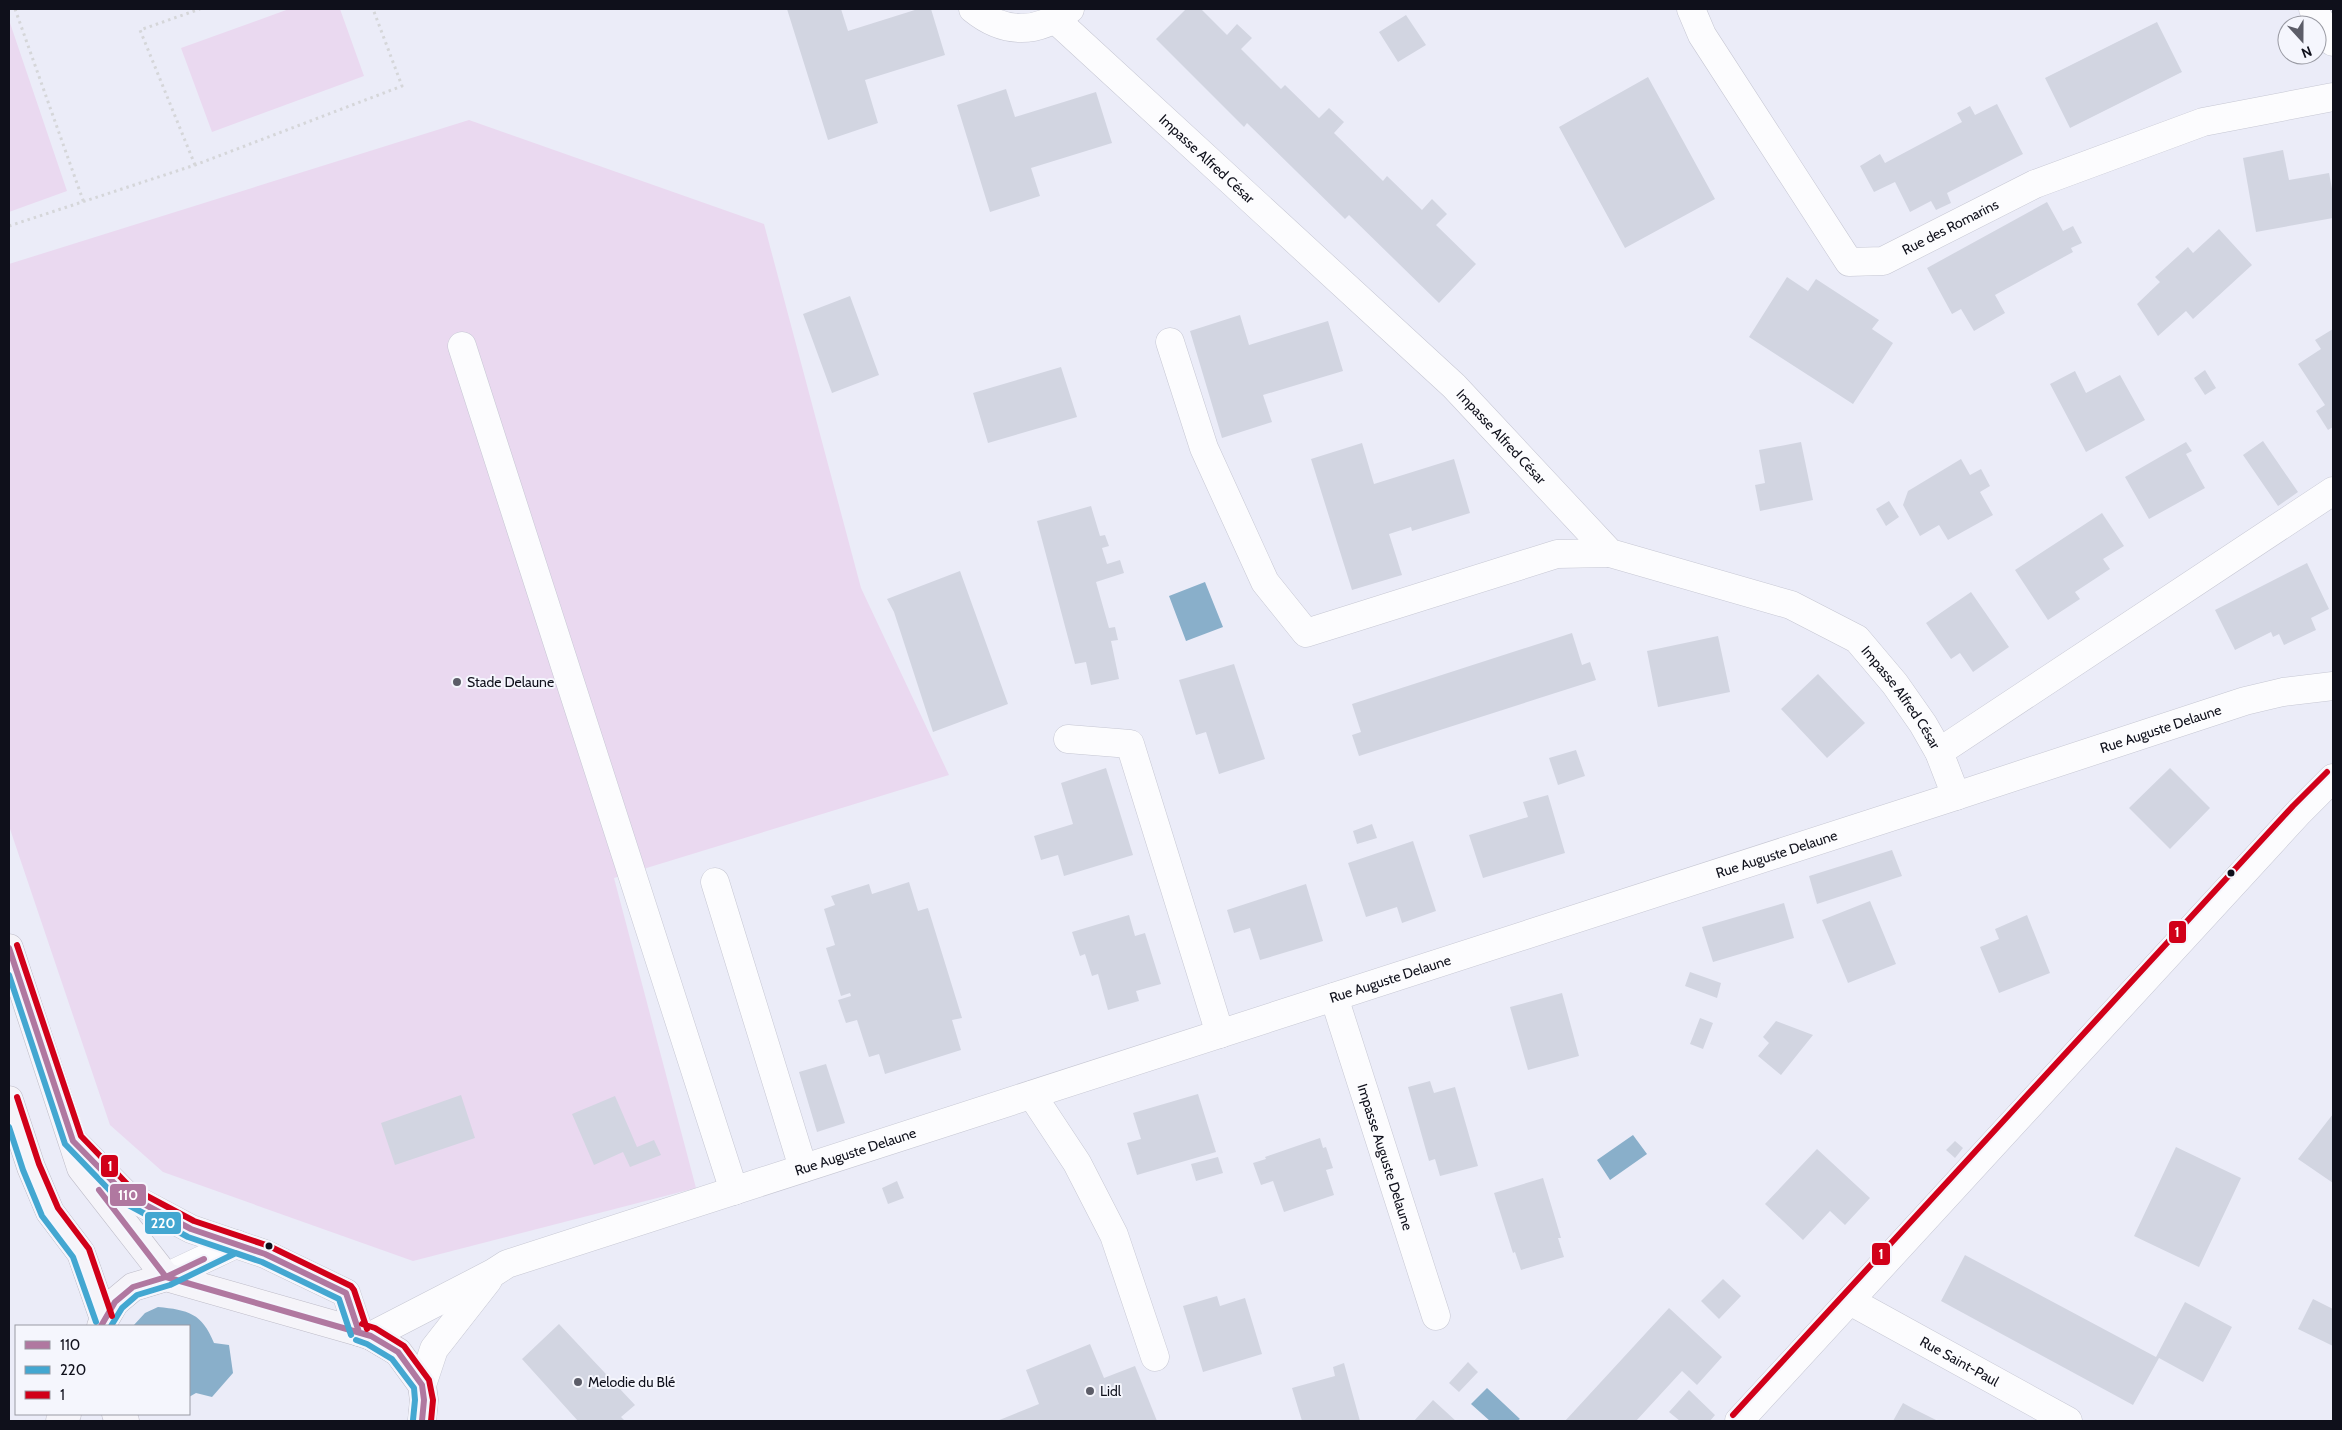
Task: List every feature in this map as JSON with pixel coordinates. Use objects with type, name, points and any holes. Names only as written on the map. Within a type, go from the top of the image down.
[{"type":"main road","points":[[9,948],[81,1168],[166,1278]]},
{"type":"main road","points":[[9,1100],[35,1176],[50,1212],[81,1252],[103,1322]]},
{"type":"main road","points":[[103,1322],[115,1302],[133,1287],[166,1278],[365,1334],[398,1352],[422,1385],[424,1400],[422,1421]]},
{"type":"street","name":"Impasse Alfred César","points":[[973,9],[986,20],[1009,28],[1033,28],[1063,14],[1454,386],[1610,553],[1791,605],[1857,639],[1895,684],[1923,724],[1939,752],[1956,796]]},
{"type":"street","name":"Rue des Romarins","points":[[1691,9],[1702,34],[1849,262],[1883,261],[2034,184],[2203,122],[2333,97]]},
{"type":"street","points":[[2313,9],[2333,42]]},
{"type":"street","points":[[1170,342],[1204,448],[1265,582],[1306,633],[1557,554],[1610,553]]},
{"type":"street","points":[[462,346],[734,1191]]},
{"type":"street","points":[[1939,752],[2333,491]]},
{"type":"street","name":"Rue Auguste Delaune","points":[[365,1334],[493,1273],[507,1264],[2245,701],[2283,692],[2333,686]]},
{"type":"street","points":[[1068,739],[1130,744],[1220,1034]]},
{"type":"street","points":[[1739,1421],[2333,778]]},
{"type":"street","points":[[715,882],[803,1168]]},
{"type":"street","name":"Impasse Auguste Delaune","points":[[1334,997],[1436,1316]]},
{"type":"street","points":[[1032,1095],[1077,1163],[1114,1235],[1155,1357]]},
{"type":"street","points":[[73,1141],[125,1194],[191,1230],[265,1254],[346,1293],[365,1334]]},
{"type":"street","points":[[166,1278],[236,1244]]},
{"type":"street","name":"Rue Auguste Delaune","points":[[422,1385],[434,1350],[493,1273]]},
{"type":"street","name":"Rue Saint-Paul","points":[[1850,1301],[2068,1421]]},
{"type":"path","points":[[15,9],[84,203]]},
{"type":"path","points":[[195,165],[140,30],[200,9]]},
{"type":"path","points":[[9,226],[84,203],[195,165],[402,86],[373,9]]},
{"type":"shaded area","points":[[289,9],[340,9],[364,76],[212,132],[181,48]]},
{"type":"shaded area","points":[[9,20],[67,191],[9,212]]},
{"type":"shaded area","name":"Stade Delaune","points":[[469,120],[764,224],[861,588],[949,775],[614,878],[696,1188],[413,1261],[163,1172],[110,1125],[9,826],[9,264]]},
{"type":"water","points":[[1205,582],[1223,627],[1186,641],[1169,596]]},
{"type":"water","points":[[1633,1135],[1647,1154],[1610,1180],[1597,1160]]},
{"type":"water","points":[[158,1307],[186,1312],[199,1319],[214,1343],[229,1345],[233,1373],[212,1397],[196,1393],[190,1396],[190,1325],[134,1325],[145,1313]]},
{"type":"water","points":[[1487,1388],[1520,1419],[1517,1421],[1490,1421],[1471,1404]]},
{"type":"building","points":[[787,9],[841,9],[848,31],[918,9],[931,9],[945,55],[865,80],[878,123],[828,140]]},
{"type":"building","points":[[1186,9],[1201,9],[1227,35],[1237,24],[1252,38],[1241,49],[1281,89],[1285,85],[1319,118],[1329,108],[1344,122],[1334,133],[1383,181],[1387,176],[1422,210],[1432,199],[1447,214],[1436,225],[1476,264],[1439,303],[1349,215],[1345,219],[1247,123],[1244,127],[1156,39]]},
{"type":"building","points":[[1406,15],[1426,45],[1398,62],[1379,32]]},
{"type":"building","points":[[2157,22],[2182,72],[2070,128],[2045,78]]},
{"type":"building","points":[[1648,77],[1715,199],[1625,248],[1559,127]]},
{"type":"building","points":[[1006,89],[1015,117],[1096,92],[1112,143],[1031,168],[1040,196],[990,212],[957,105]]},
{"type":"building","points":[[1997,104],[2023,154],[1947,193],[1951,203],[1936,210],[1931,201],[1910,212],[1895,182],[1874,192],[1860,166],[1880,154],[1885,163],[1962,122],[1957,113],[1970,106],[1975,115]]},
{"type":"building","points":[[2283,150],[2289,180],[2329,173],[2333,194],[2333,218],[2256,232],[2243,158]]},
{"type":"building","points":[[2047,202],[2063,231],[2073,226],[2082,243],[2071,248],[2073,252],[1995,295],[2005,313],[1974,331],[1961,309],[1952,314],[1927,268]]},
{"type":"building","points":[[2219,229],[2252,265],[2193,319],[2186,311],[2158,336],[2137,304],[2160,282],[2155,277],[2188,247],[2193,253]]},
{"type":"building","points":[[1787,277],[1808,291],[1816,279],[1879,320],[1872,329],[1893,343],[1853,404],[1749,337]]},
{"type":"building","points":[[850,296],[879,375],[832,393],[803,314]]},
{"type":"building","points":[[1240,315],[1249,345],[1328,321],[1343,371],[1263,395],[1272,422],[1222,438],[1190,331]]},
{"type":"building","points":[[2333,329],[2333,427],[2328,430],[2316,411],[2325,405],[2298,364],[2321,349],[2315,340]]},
{"type":"building","points":[[1061,367],[1077,417],[988,443],[973,393]]},
{"type":"building","points":[[2205,370],[2216,388],[2205,395],[2194,378]]},
{"type":"building","points":[[2075,371],[2086,393],[2120,375],[2145,420],[2086,452],[2050,384]]},
{"type":"building","points":[[2263,441],[2298,492],[2278,506],[2243,455]]},
{"type":"building","points":[[1801,442],[1813,500],[1760,511],[1755,485],[1765,483],[1759,450]]},
{"type":"building","points":[[2186,442],[2192,451],[2186,454],[2205,488],[2149,519],[2125,477]]},
{"type":"building","points":[[1362,443],[1374,484],[1454,459],[1470,513],[1412,531],[1411,527],[1389,534],[1402,575],[1352,590],[1311,459]]},
{"type":"building","points":[[1961,459],[1970,475],[1981,469],[1990,486],[1980,492],[1993,515],[1948,540],[1939,525],[1920,536],[1903,505],[1908,491]]},
{"type":"building","points":[[1889,501],[1899,517],[1886,526],[1876,509]]},
{"type":"building","points":[[1091,506],[1100,536],[1105,535],[1109,546],[1102,548],[1107,564],[1120,560],[1124,573],[1096,582],[1109,628],[1115,627],[1118,640],[1111,641],[1119,679],[1091,685],[1086,662],[1075,664],[1037,521]]},
{"type":"building","points":[[2102,513],[2124,546],[2103,559],[2110,569],[2075,592],[2080,599],[2048,620],[2015,570]]},
{"type":"building","points":[[2307,563],[2329,609],[2311,618],[2316,630],[2284,645],[2279,634],[2273,637],[2271,632],[2235,650],[2215,610]]},
{"type":"building","points":[[960,571],[1008,704],[933,732],[894,612],[887,599]]},
{"type":"building","points":[[1971,592],[2009,647],[1973,672],[1960,653],[1951,659],[1926,623]]},
{"type":"building","points":[[1572,633],[1582,665],[1590,662],[1596,680],[1359,756],[1352,735],[1361,732],[1352,704]]},
{"type":"building","points":[[1718,636],[1730,692],[1658,707],[1647,651]]},
{"type":"building","points":[[1234,664],[1265,759],[1219,774],[1206,732],[1196,735],[1179,680]]},
{"type":"building","points":[[1818,674],[1865,723],[1827,758],[1781,709]]},
{"type":"building","points":[[1576,750],[1585,776],[1558,785],[1549,758]]},
{"type":"building","points":[[1106,768],[1133,855],[1064,876],[1058,855],[1041,860],[1034,836],[1073,824],[1061,783]]},
{"type":"building","points":[[2170,768],[2210,808],[2170,849],[2129,808]]},
{"type":"building","points":[[1548,795],[1565,853],[1483,878],[1469,835],[1528,817],[1523,802]]},
{"type":"building","points":[[1372,824],[1377,838],[1357,844],[1353,831]]},
{"type":"building","points":[[1413,841],[1436,911],[1402,923],[1397,907],[1366,917],[1348,863]]},
{"type":"building","points":[[1892,850],[1902,876],[1817,904],[1809,876]]},
{"type":"building","points":[[909,882],[918,911],[928,908],[962,1018],[952,1020],[961,1050],[885,1074],[879,1054],[869,1057],[857,1020],[846,1023],[838,1000],[851,996],[850,993],[841,996],[826,948],[835,945],[824,909],[835,905],[831,896],[869,884],[872,894]]},
{"type":"building","points":[[1306,884],[1323,941],[1260,960],[1250,928],[1234,933],[1227,910]]},
{"type":"building","points":[[1870,901],[1896,964],[1848,983],[1822,920]]},
{"type":"building","points":[[1784,903],[1794,938],[1713,962],[1702,927]]},
{"type":"building","points":[[1129,915],[1135,936],[1145,933],[1161,984],[1136,991],[1139,1001],[1108,1010],[1098,974],[1092,976],[1085,954],[1080,956],[1072,932]]},
{"type":"building","points":[[2027,915],[2050,973],[1999,993],[1980,947],[1999,939],[1995,929]]},
{"type":"building","points":[[1690,972],[1721,983],[1717,998],[1685,986]]},
{"type":"building","points":[[1562,993],[1579,1056],[1528,1070],[1510,1007]]},
{"type":"building","points":[[1700,1018],[1713,1023],[1703,1049],[1690,1044]]},
{"type":"building","points":[[1776,1021],[1813,1035],[1781,1075],[1758,1056],[1769,1043],[1763,1037]]},
{"type":"building","points":[[826,1064],[845,1123],[817,1132],[799,1072]]},
{"type":"building","points":[[1430,1081],[1434,1093],[1455,1087],[1478,1166],[1440,1176],[1435,1159],[1429,1161],[1408,1087]]},
{"type":"building","points":[[1198,1094],[1216,1152],[1137,1175],[1127,1143],[1141,1139],[1133,1113]]},
{"type":"building","points":[[461,1095],[475,1138],[395,1165],[381,1123]]},
{"type":"building","points":[[615,1096],[637,1147],[654,1140],[661,1155],[630,1167],[623,1152],[594,1165],[572,1114]]},
{"type":"building","points":[[2333,1114],[2333,1183],[2298,1159]]},
{"type":"building","points":[[1320,1138],[1323,1148],[1326,1147],[1333,1168],[1326,1170],[1334,1195],[1284,1212],[1273,1181],[1261,1185],[1253,1163]]},
{"type":"building","points":[[1955,1141],[1963,1148],[1955,1158],[1946,1150]]},
{"type":"building","points":[[2176,1147],[2241,1178],[2199,1267],[2134,1236]]},
{"type":"building","points":[[1817,1149],[1870,1198],[1845,1225],[1830,1211],[1803,1240],[1765,1204]]},
{"type":"building","points":[[1218,1157],[1223,1173],[1196,1181],[1191,1164]]},
{"type":"building","points":[[1543,1178],[1561,1238],[1558,1238],[1564,1257],[1521,1270],[1515,1252],[1513,1253],[1494,1193]]},
{"type":"building","points":[[897,1181],[904,1198],[888,1204],[882,1188]]},
{"type":"building","points":[[1965,1255],[2156,1357],[2185,1302],[2232,1327],[2203,1382],[2159,1358],[2133,1405],[1941,1301]]},
{"type":"building","points":[[1723,1279],[1741,1296],[1719,1319],[1701,1301]]},
{"type":"building","points":[[1217,1296],[1220,1306],[1245,1298],[1262,1354],[1203,1372],[1183,1306]]},
{"type":"building","points":[[2313,1299],[2333,1309],[2333,1346],[2298,1329]]},
{"type":"building","points":[[1669,1308],[1722,1357],[1697,1385],[1682,1371],[1636,1421],[1565,1421]]},
{"type":"building","name":"Melodie du Blé","points":[[559,1324],[635,1405],[621,1417],[625,1421],[578,1421],[522,1359]]},
{"type":"building","name":"Lidl","points":[[1090,1344],[1104,1378],[1135,1366],[1157,1421],[997,1421],[1039,1404],[1026,1370]]},
{"type":"building","points":[[1468,1362],[1478,1372],[1459,1392],[1449,1383]]},
{"type":"building","points":[[1344,1363],[1360,1421],[1302,1421],[1292,1388],[1335,1376],[1333,1367]]},
{"type":"building","points":[[1689,1390],[1715,1415],[1710,1421],[1680,1421],[1669,1412]]},
{"type":"building","points":[[1433,1400],[1456,1421],[1414,1421]]},
{"type":"building","points":[[1903,1403],[1914,1409],[1938,1421],[1893,1421]]},
{"type":"transit line","name":"1","points":[[1733,1415],[2293,806],[2327,772]]},
{"type":"transit line","name":"1","points":[[17,945],[81,1136],[130,1187],[194,1221],[269,1246],[351,1286],[367,1329]]},
{"type":"transit line","name":"110","points":[[9,948],[73,1141],[125,1194],[191,1229],[265,1254],[346,1293],[359,1332]]},
{"type":"transit line","name":"220","points":[[9,975],[65,1144],[119,1200],[188,1237],[262,1262],[339,1299],[351,1335]]},
{"type":"transit line","name":"1","points":[[17,1097],[39,1164],[58,1208],[89,1249],[112,1316]]},
{"type":"transit line","name":"220","points":[[9,1127],[23,1170],[42,1216],[73,1257],[96,1322]]},
{"type":"transit line","name":"110","points":[[99,1190],[166,1277]]},
{"type":"transit line","name":"220","points":[[112,1325],[122,1308],[137,1295],[170,1285],[236,1253],[256,1260]]},
{"type":"transit line","name":"110","points":[[102,1325],[115,1302],[133,1287],[166,1277],[204,1259]]},
{"type":"transit line","name":"110","points":[[166,1277],[371,1336],[398,1352],[422,1385],[424,1400],[422,1421]]},
{"type":"transit line","name":"1","points":[[362,1324],[375,1328],[404,1346],[429,1380],[433,1400],[431,1421]]},
{"type":"transit line","name":"220","points":[[356,1340],[367,1344],[392,1359],[414,1388],[413,1420]]},
{"type":"place","name":"Stade Delaune","points":[[457,682]]},
{"type":"place","name":"Melodie du Blé","points":[[578,1382]]},
{"type":"place","name":"Lidl","points":[[1090,1391]]}]
